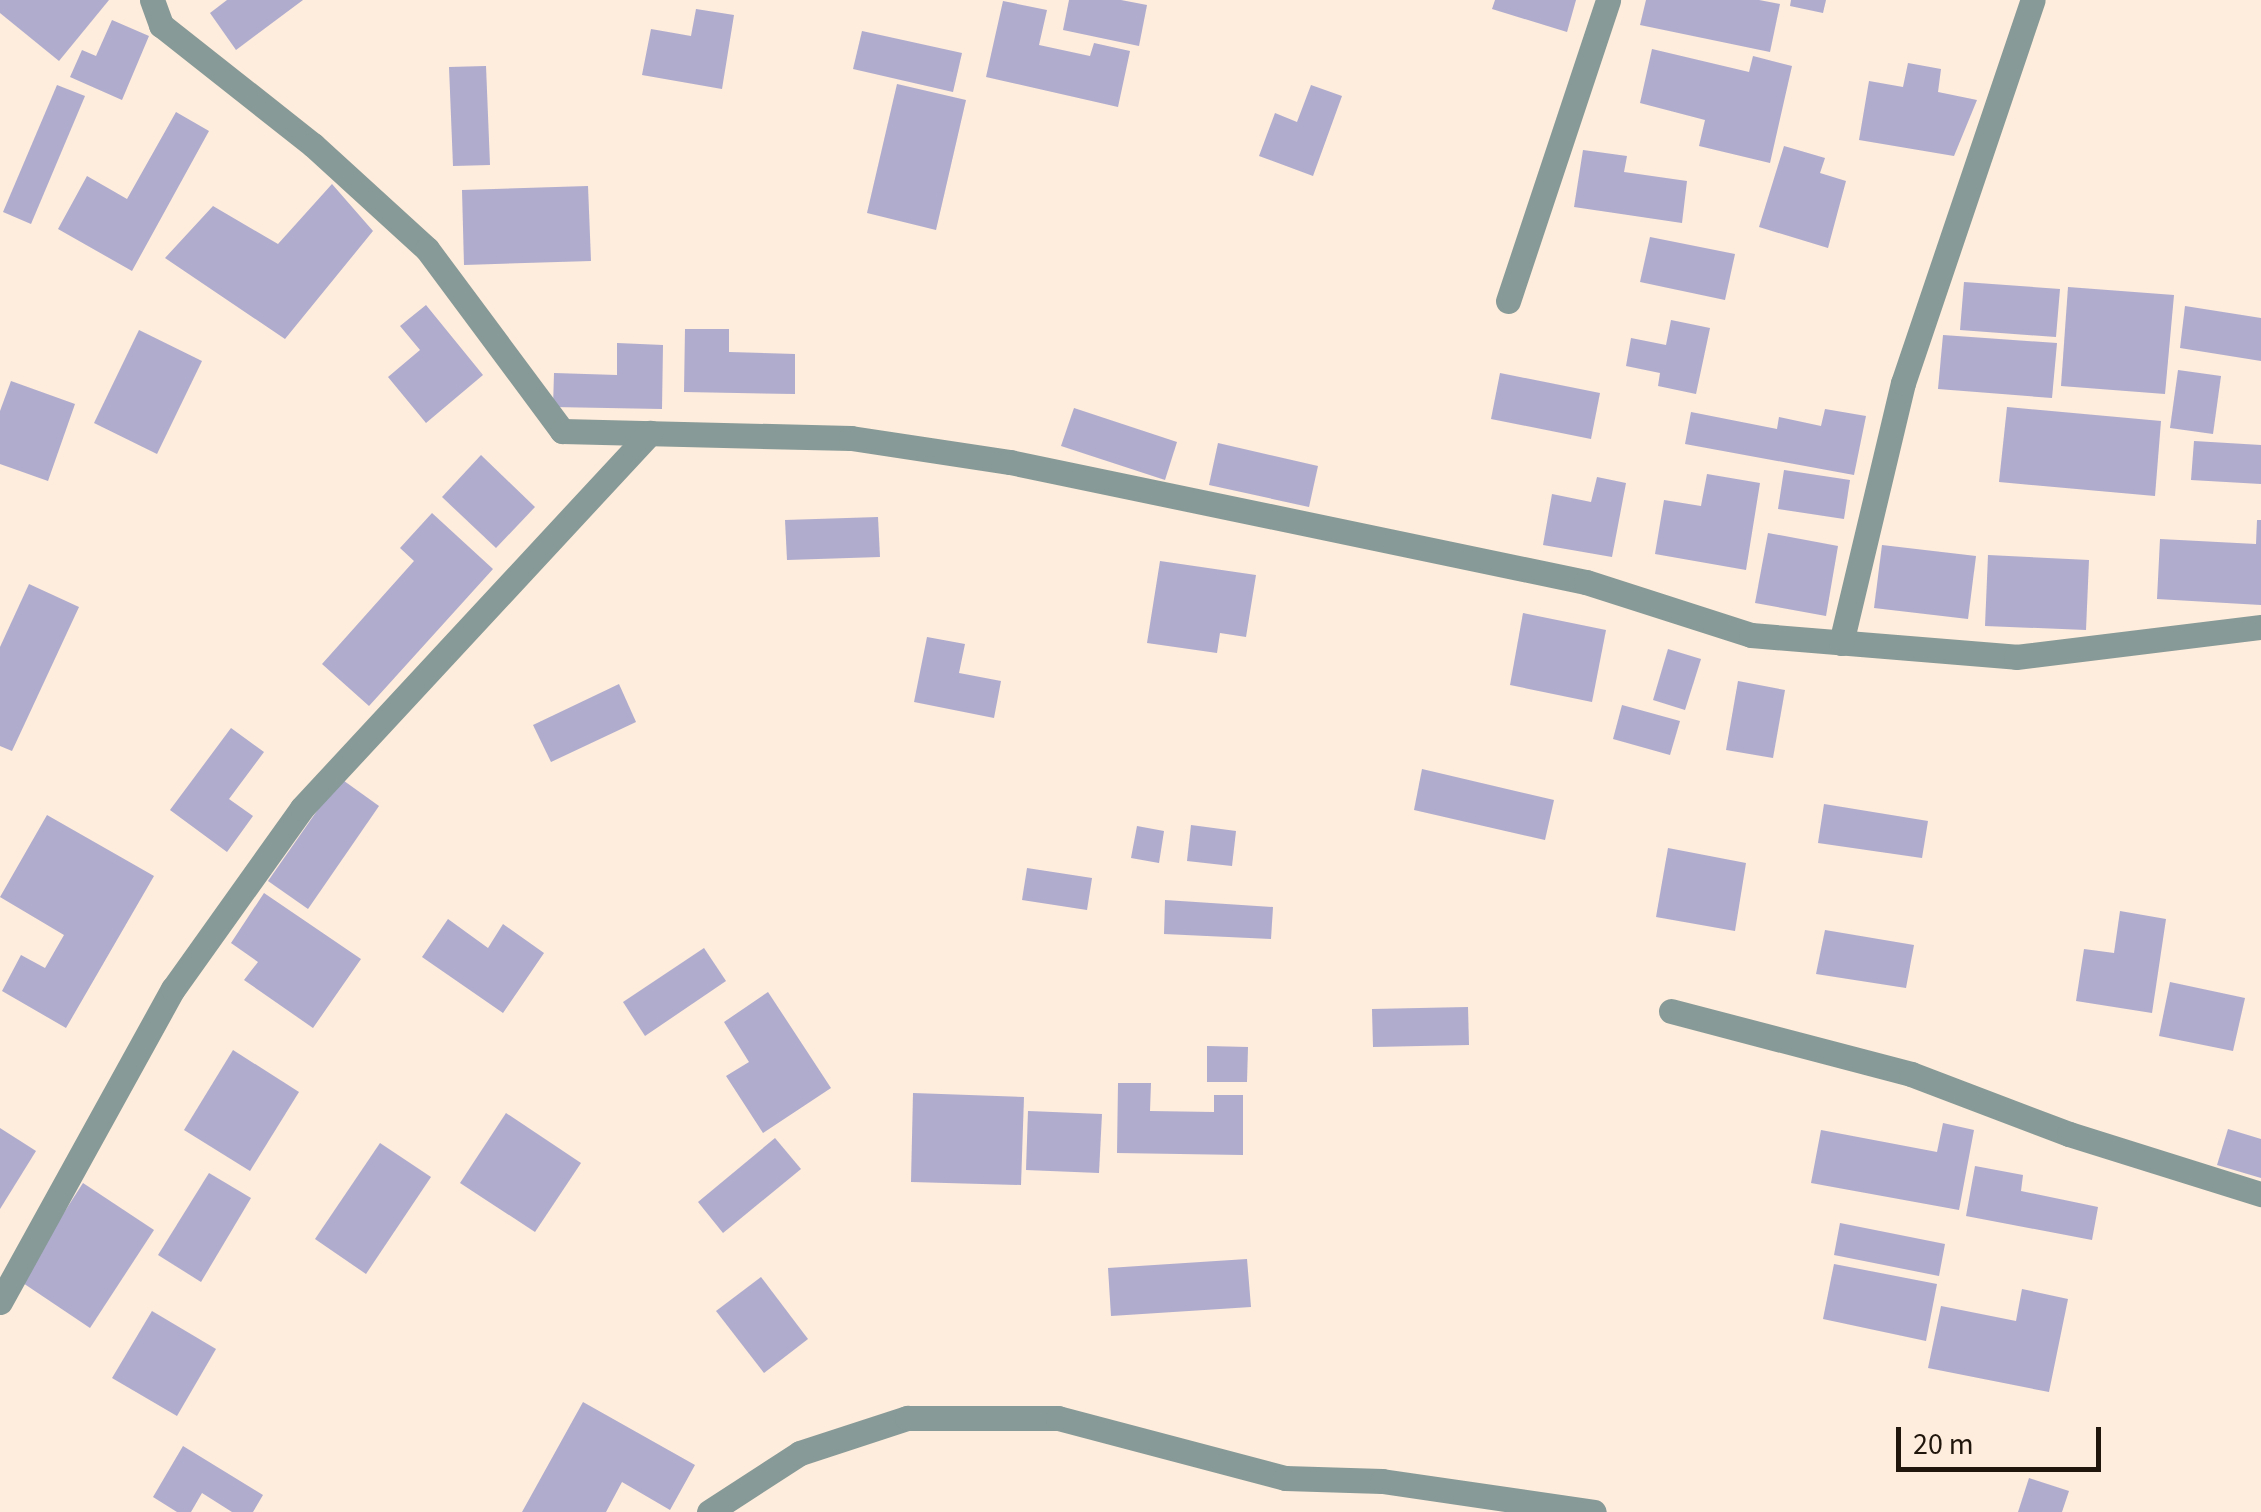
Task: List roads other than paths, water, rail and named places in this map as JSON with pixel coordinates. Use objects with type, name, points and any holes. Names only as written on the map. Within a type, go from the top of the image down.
[{"type":"street","points":[[152,0],[160,25],[313,145],[427,249],[562,431],[851,438],[1010,462],[1586,582],[1751,636],[2016,658],[2261,627]]},
{"type":"street","points":[[1508,301],[1608,0]]},
{"type":"street","points":[[1841,643],[1903,383],[2033,0]]},
{"type":"street","points":[[0,1302],[172,990],[302,808],[650,433]]},
{"type":"street","points":[[1671,1011],[1911,1074],[2069,1134],[2261,1194]]},
{"type":"street","points":[[709,1512],[800,1453],[907,1418],[1058,1418],[1285,1478],[1382,1481],[1594,1512]]}]
